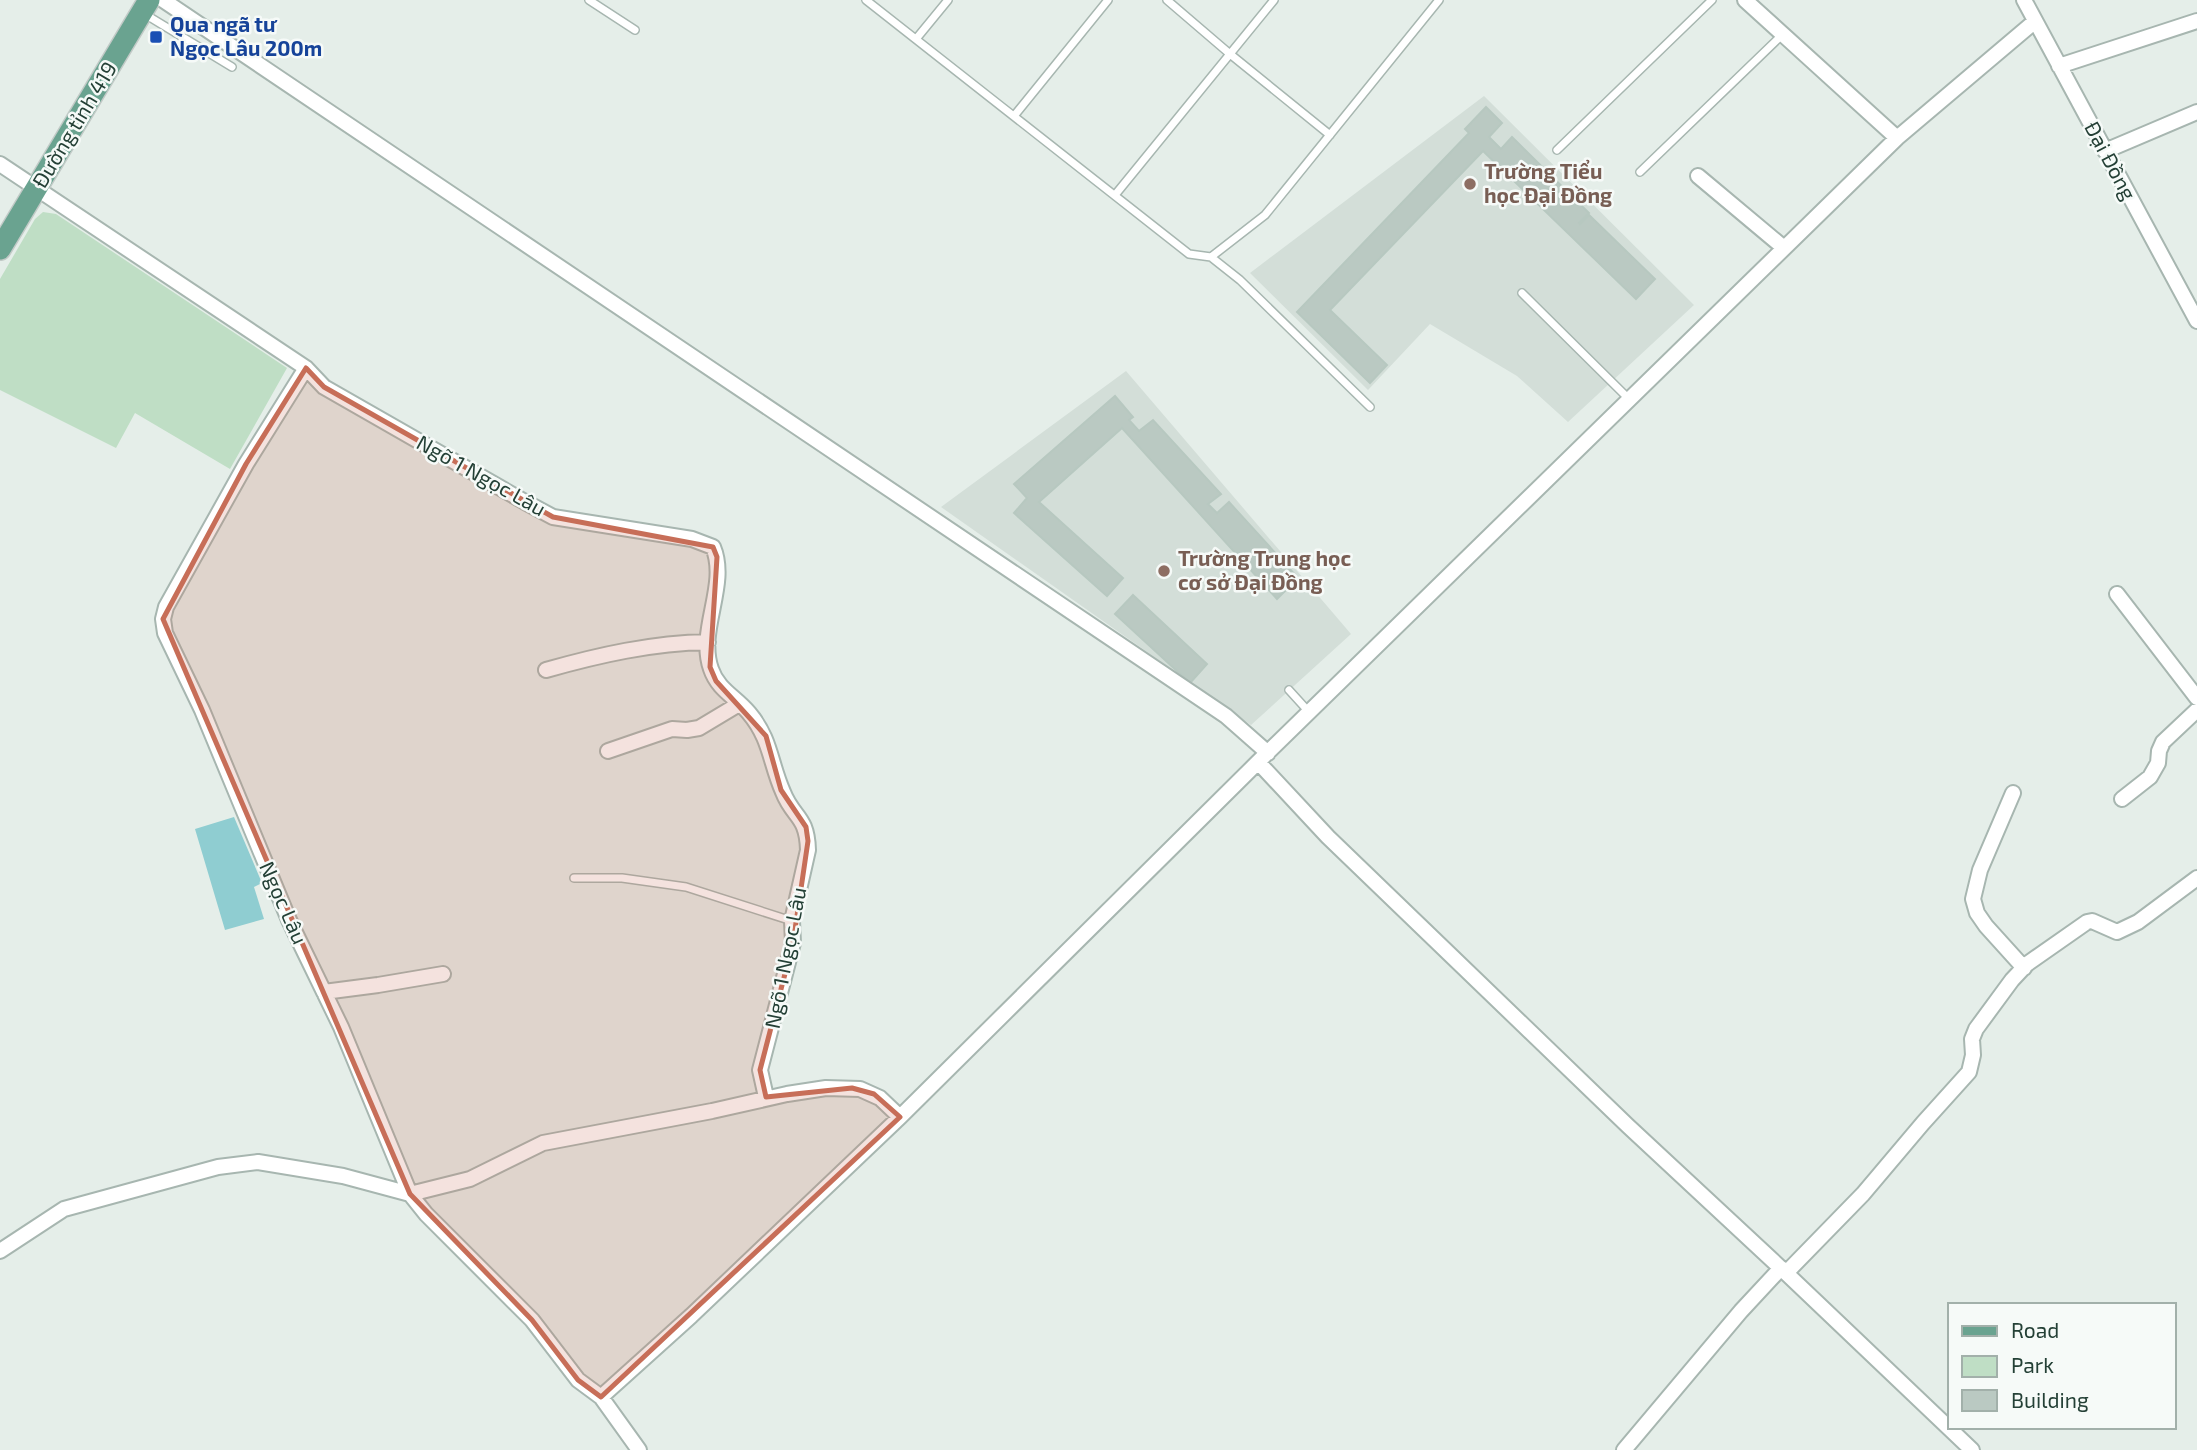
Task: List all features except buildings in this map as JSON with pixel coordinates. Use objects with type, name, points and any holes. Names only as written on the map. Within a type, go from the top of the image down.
[{"type":"main road","name":"Đường tỉnh 419","points":[[0,249],[146,6]]},
{"type":"street","points":[[163,0],[1226,716],[1328,837],[1628,1126],[1948,1427]]},
{"type":"street","points":[[1745,0],[1897,138]]},
{"type":"street","name":"Đại Đồng","points":[[2024,0],[2105,151],[2192,302],[2197,321]]},
{"type":"street","points":[[601,1397],[691,1316],[900,1117],[1897,138],[2034,22]]},
{"type":"street","points":[[2059,66],[2197,22]]},
{"type":"street","points":[[2105,151],[2197,112]]},
{"type":"street","points":[[0,164],[306,368]]},
{"type":"street","points":[[1698,176],[1784,248]]},
{"type":"street","name":"Ngõ 1 Ngọc Lâu","points":[[306,368],[324,387],[553,517],[692,539],[713,547],[718,557],[708,642],[710,667],[716,681],[748,712],[765,736],[786,801],[806,827],[808,850],[792,921],[793,943],[760,1070],[766,1097]]},
{"type":"street","name":"Ngọc Lâu","points":[[306,368],[246,464],[166,607],[163,619],[165,633],[202,710],[289,920],[341,1027],[410,1194],[426,1214],[532,1320],[578,1380],[601,1397],[639,1450]]},
{"type":"street","points":[[2117,594],[2197,698]]},
{"type":"street","points":[[546,670],[593,657],[666,643],[708,642]]},
{"type":"street","points":[[608,751],[670,730],[699,728],[739,704]]},
{"type":"street","points":[[2122,799],[2150,776],[2158,762],[2163,741],[2197,710]]},
{"type":"street","points":[[2013,793],[1979,870],[1973,899],[1977,913],[1986,926],[2024,968]]},
{"type":"street","points":[[1624,1450],[1741,1311],[1863,1194],[1969,1072],[1973,1055],[1972,1039],[1976,1029],[2024,968],[2087,922],[2092,921],[2117,932],[2129,927],[2197,878]]},
{"type":"street","points":[[324,992],[443,974]]},
{"type":"street","points":[[0,1251],[64,1209],[218,1167],[270,1163],[343,1176],[410,1194],[470,1179],[543,1143],[712,1111],[766,1097],[826,1088],[852,1088],[874,1094],[900,1117]]},
{"type":"street","points":[[1950,1429],[1972,1450]]},
{"type":"lane","points":[[589,0],[635,30]]},
{"type":"lane","points":[[866,0],[1189,254],[1210,257],[1240,280],[1370,407]]},
{"type":"lane","points":[[916,39],[948,0]]},
{"type":"lane","points":[[1014,116],[1108,0]]},
{"type":"lane","points":[[1167,0],[1330,135]]},
{"type":"lane","points":[[1115,195],[1274,0]]},
{"type":"lane","points":[[1210,257],[1265,215],[1439,0]]},
{"type":"lane","points":[[1556,150],[1712,0]]},
{"type":"lane","points":[[146,6],[232,67]]},
{"type":"lane","points":[[1640,172],[1783,34]]},
{"type":"lane","points":[[1522,293],[1630,399]]},
{"type":"lane","points":[[1289,690],[1309,713]]},
{"type":"lane","points":[[574,878],[622,878],[687,887],[792,921]]},
{"type":"highlighted area","points":[[306,368],[324,387],[553,517],[713,547],[717,557],[710,667],[716,681],[766,736],[781,790],[806,827],[808,841],[793,943],[760,1070],[766,1097],[852,1088],[874,1094],[900,1117],[601,1397],[578,1380],[532,1320],[410,1194],[163,619],[246,464]]},
{"type":"shaded area","name":"Trường Tiểu học Đại Đồng","points":[[1484,96],[1694,305],[1568,422],[1517,376],[1430,324],[1368,390],[1250,273]]},
{"type":"shaded area","name":"Trường Trung học cơ sở Đại Đồng","points":[[1126,371],[1351,634],[1251,725],[941,507]]},
{"type":"green space","points":[[43,212],[56,214],[287,368],[230,469],[135,413],[116,448],[0,390],[0,279],[35,219]]},
{"type":"water","points":[[234,817],[262,883],[254,887],[264,919],[225,930],[195,829]]},
{"type":"place","name":"Qua ngã tư Ngọc Lâu 200m","points":[[156,37]]},
{"type":"place","name":"Trường Tiểu học Đại Đồng","points":[[1470,184]]},
{"type":"place","name":"Trường Trung học cơ sở Đại Đồng","points":[[1164,571]]}]
